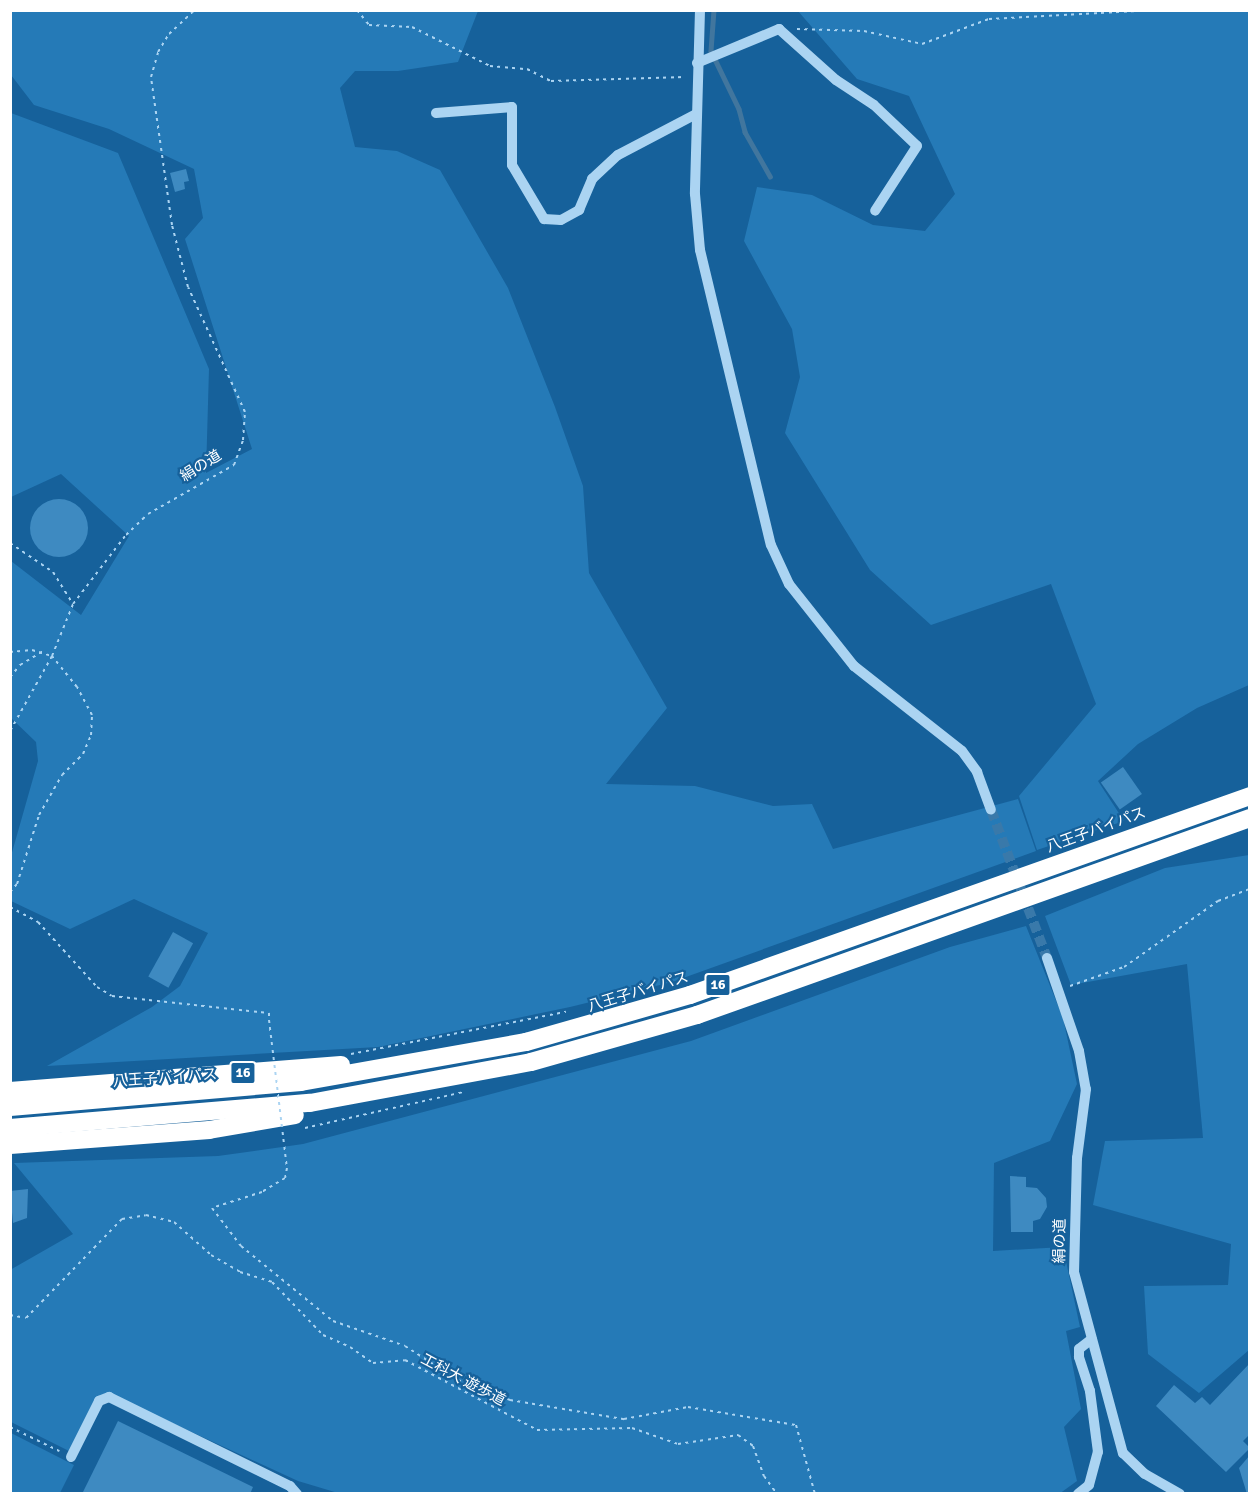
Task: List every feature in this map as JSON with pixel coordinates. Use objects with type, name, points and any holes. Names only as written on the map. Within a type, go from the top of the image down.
[{"type":"highway","name":"八王子バイパス","points":[[10,1107],[253,1088],[474,1053],[588,1026],[690,995],[1250,796]]},
{"type":"highway","name":"16","points":[[10,1128],[247,1110],[386,1090],[531,1062],[685,1018],[1250,818]]},
{"type":"highway","name":"16","points":[[10,1091],[474,1053]]},
{"type":"highway","name":"16","points":[[10,1145],[220,1129],[315,1111],[386,1090]]},
{"type":"street","points":[[700,10],[702,61],[697,77],[695,194],[704,278],[765,524],[779,564],[801,602],[868,681],[962,751],[977,772],[991,810]]},
{"type":"street","points":[[702,61],[779,29],[836,80],[883,113],[917,146],[875,211]]},
{"type":"street","points":[[436,113],[512,107],[512,165],[544,219],[561,220],[579,210],[592,179],[618,155],[696,114]]},
{"type":"street","name":"絹の道","points":[[1047,958],[1059,990],[1086,1089],[1077,1158],[1074,1261],[1092,1339],[1123,1453],[1145,1474],[1180,1494]]},
{"type":"street","points":[[1078,1494],[1089,1485],[1098,1452],[1090,1391],[1079,1357],[1079,1349],[1092,1339]]},
{"type":"street","points":[[71,1457],[99,1401],[109,1397],[290,1486],[297,1494]]},
{"type":"path","name":"絹の道","points":[[10,731],[52,656],[73,604],[126,535],[148,514],[234,465],[243,440],[245,412],[188,287],[172,225],[152,87],[158,52],[169,34],[195,10]]},
{"type":"path","points":[[357,10],[369,25],[412,27],[490,66],[528,69],[551,81],[697,77]]},
{"type":"path","points":[[779,29],[864,32],[922,44],[989,19],[1156,10]]},
{"type":"path","points":[[10,543],[53,572],[73,604]]},
{"type":"path","points":[[10,652],[42,652],[52,656],[77,687],[92,715],[91,735],[83,754],[62,775],[39,815],[17,884],[10,892]]},
{"type":"path","points":[[10,677],[42,652]]},
{"type":"path","points":[[1059,990],[1124,967],[1218,901],[1250,889]]},
{"type":"path","points":[[10,907],[39,922],[97,987],[112,996],[269,1013],[286,1168],[285,1178],[262,1192],[212,1208],[241,1246],[333,1321],[405,1346],[458,1380],[510,1400],[624,1419],[688,1407],[796,1425],[815,1494]]},
{"type":"path","points":[[346,1054],[577,1010]]},
{"type":"path","points":[[270,1062],[281,1060]]},
{"type":"path","name":"工科大 遊歩道","points":[[10,1315],[26,1318],[122,1219],[146,1215],[174,1222],[210,1255],[240,1272],[272,1282],[323,1335],[350,1347],[373,1363],[405,1360],[537,1430],[632,1428],[678,1444],[738,1436],[753,1446],[764,1476],[777,1494]]},
{"type":"path","points":[[10,1427],[71,1457]]},
{"type":"shaded area","points":[[11,11],[478,11],[458,62],[398,71],[355,71],[340,88],[355,147],[397,151],[440,170],[508,288],[555,407],[583,486],[589,573],[667,708],[606,784],[695,786],[773,806],[812,804],[833,849],[1018,799],[1036,851],[672,982],[570,1007],[378,1047],[47,1066],[152,1007],[180,986],[208,933],[134,899],[70,929],[11,901],[11,856],[38,761],[36,742],[11,718],[11,561],[81,615],[129,536],[61,474],[11,497],[11,113],[118,153],[209,369],[206,473],[252,449],[185,239],[203,218],[194,169],[109,129],[34,105],[11,75]]},
{"type":"shaded area","points":[[798,11],[1249,11],[1249,685],[1197,708],[1138,744],[1098,781],[1124,821],[1037,850],[1019,796],[1096,704],[1051,584],[931,625],[870,570],[785,433],[800,377],[792,329],[744,241],[757,187],[812,195],[873,225],[925,231],[955,194],[909,96],[857,79]]},
{"type":"shaded area","points":[[1249,855],[1249,1350],[1199,1393],[1148,1354],[1144,1286],[1228,1285],[1231,1244],[1093,1205],[1105,1141],[1203,1138],[1187,964],[1071,985],[1045,916],[1165,868]]},
{"type":"shaded area","points":[[1026,926],[1063,1018],[1077,1084],[1050,1141],[994,1163],[993,1251],[1063,1247],[1080,1327],[1066,1331],[1081,1409],[1064,1427],[1077,1481],[1059,1494],[338,1493],[298,1481],[118,1398],[101,1404],[69,1451],[11,1422],[10,1270],[73,1234],[14,1163],[218,1156],[303,1144],[691,1041],[950,947]]},
{"type":"shaded area","points":[[11,1433],[74,1465],[60,1493],[11,1493]]},
{"type":"building","points":[[186,169],[189,181],[184,182],[185,189],[175,192],[170,173]]},
{"type":"building","points":[[59,499],[70,501],[80,507],[86,517],[88,528],[86,539],[80,549],[70,555],[59,557],[48,555],[38,549],[32,539],[30,528],[32,517],[38,507],[48,501]]},
{"type":"building","points":[[1123,767],[1142,794],[1120,810],[1101,782]]},
{"type":"building","points":[[173,932],[193,943],[168,988],[148,977]]},
{"type":"building","points":[[1010,1176],[1026,1177],[1026,1187],[1037,1188],[1046,1198],[1047,1207],[1040,1219],[1033,1221],[1033,1232],[1011,1232]]},
{"type":"building","points":[[28,1189],[27,1218],[13,1223],[10,1191]]},
{"type":"building","points":[[1250,1363],[1250,1434],[1243,1441],[1250,1448],[1226,1472],[1156,1406],[1174,1385],[1195,1403],[1202,1397],[1210,1405]]},
{"type":"building","points":[[118,1421],[253,1487],[250,1494],[82,1494]]},
{"type":"building","points":[[1250,1455],[1250,1494],[1247,1494],[1239,1468]]},
{"type":"waterway","points":[[714,10],[711,51],[739,109],[745,132],[770,176]]},
{"type":"tunnel","points":[[991,810],[1047,958]]}]
